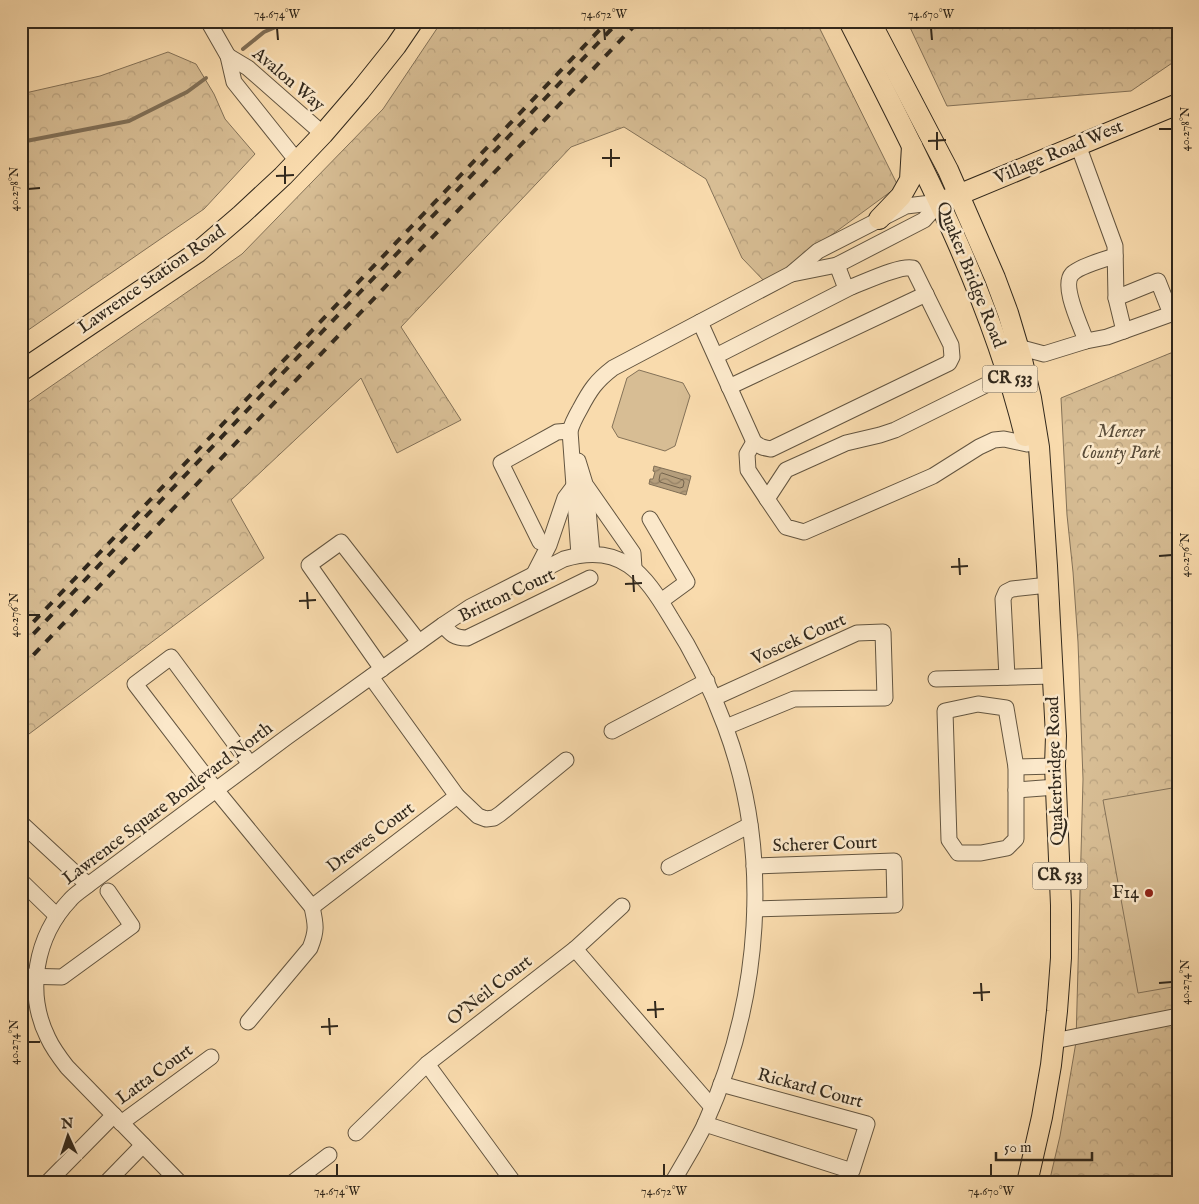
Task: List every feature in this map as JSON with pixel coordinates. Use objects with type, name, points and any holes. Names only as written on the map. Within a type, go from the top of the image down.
[{"type":"main road","name":"Lawrence Station Road","points":[[21,371],[198,252],[241,215],[323,134],[396,46],[412,21]]},
{"type":"main road","name":"Quaker Bridge Road","points":[[849,21],[940,202],[988,315],[1018,407],[1027,444],[1040,502],[1048,575]]},
{"type":"main road","name":"Quaker Bridge Road","points":[[870,21],[948,170],[995,278],[1008,313],[1031,398],[1039,447],[1048,575]]},
{"type":"main road","name":"Village Road West","points":[[940,202],[1178,104]]},
{"type":"main road","points":[[879,219],[901,196],[910,180],[912,146]]},
{"type":"main road","name":"Quakerbridge Road","points":[[1027,1183],[1042,1118],[1051,1065],[1061,958],[1056,736],[1048,575]]},
{"type":"street","name":"Avalon Way","points":[[208,21],[228,56],[234,82],[297,161]]},
{"type":"street","name":"Avalon Way","points":[[228,56],[248,68],[323,134]]},
{"type":"street","points":[[1078,145],[1113,241],[1116,298],[1124,331]]},
{"type":"street","points":[[672,1183],[705,1124],[712,1107],[734,1045],[743,1009],[751,963],[754,909],[754,866],[750,825],[744,793],[726,727],[707,681],[661,601],[634,568],[607,556],[585,554],[579,485],[570,431],[572,423],[588,392],[612,368],[790,274],[818,251],[879,219],[906,206],[940,202]]},
{"type":"street","points":[[790,274],[837,265],[924,220],[940,202]]},
{"type":"street","points":[[1086,340],[1068,292],[1070,276],[1074,272],[1114,256]]},
{"type":"street","points":[[837,265],[848,287]]},
{"type":"street","points":[[700,322],[754,442],[761,447],[771,449],[949,363],[952,357],[951,345],[915,271],[911,267],[896,269],[848,287],[716,356]]},
{"type":"street","points":[[1018,347],[1044,354],[1086,340],[1107,337],[1171,314],[1158,281],[1116,298]]},
{"type":"street","points":[[729,387],[926,294]]},
{"type":"street","points":[[767,499],[786,470],[846,443],[895,430],[1008,374]]},
{"type":"street","points":[[540,542],[501,462],[557,432],[570,431]]},
{"type":"street","points":[[754,442],[748,454],[748,470],[786,527],[804,532],[933,476],[979,447],[994,440],[1004,439],[1027,444]]},
{"type":"street","points":[[579,485],[633,553],[634,568]]},
{"type":"street","points":[[534,574],[549,545],[565,498],[579,485]]},
{"type":"street","points":[[650,519],[686,582],[661,601]]},
{"type":"street","points":[[420,642],[341,542],[308,565],[457,796],[478,816],[486,819],[494,818],[566,760]]},
{"type":"street","name":"Lawrence Square Boulevard North","points":[[180,1183],[67,1067],[47,1036],[29,977],[48,932],[57,916],[71,899],[88,885],[250,764],[443,625],[470,607],[564,559],[585,554]]},
{"type":"street","points":[[1007,677],[1003,599],[1006,592],[1048,575]]},
{"type":"street","name":"Britton Court","points":[[443,625],[453,635],[467,638],[590,578]]},
{"type":"street","name":"Voscek Court","points":[[714,698],[857,633],[883,632],[884,698],[794,699],[726,727]]},
{"type":"street","points":[[248,1022],[310,948],[316,925],[312,907],[216,790],[135,684],[171,657],[250,764]]},
{"type":"street","points":[[936,679],[1052,676]]},
{"type":"street","points":[[612,730],[707,681]]},
{"type":"street","points":[[978,704],[1006,708],[1016,767],[1016,840],[1007,848],[981,853],[958,853],[950,840],[945,711],[978,704]]},
{"type":"street","points":[[1016,767],[1056,766]]},
{"type":"street","points":[[1016,790],[1056,788]]},
{"type":"street","name":"Drewes Court","points":[[312,907],[457,796]]},
{"type":"street","points":[[21,823],[88,885]]},
{"type":"street","points":[[669,867],[750,825]]},
{"type":"street","name":"Scherer Court","points":[[754,866],[894,861],[895,905],[754,909]]},
{"type":"street","points":[[21,881],[57,916]]},
{"type":"street","points":[[29,977],[62,977],[132,926],[108,891]]},
{"type":"street","name":"O'Neil Court","points":[[356,1133],[427,1064],[576,949],[622,906]]},
{"type":"street","points":[[576,949],[712,1107]]},
{"type":"street","points":[[1054,1041],[1178,1016]]},
{"type":"street","name":"Latta Court","points":[[47,1183],[117,1119],[211,1057]]},
{"type":"street","points":[[427,1064],[514,1183]]},
{"type":"street","name":"Rickard Court","points":[[705,1124],[852,1171],[867,1124],[721,1084]]},
{"type":"street","points":[[106,1183],[143,1145]]},
{"type":"street","points":[[292,1183],[329,1155]]},
{"type":"green space","points":[[442,21],[816,21],[898,186],[766,283],[742,258],[706,179],[624,127],[571,147],[401,327],[461,420],[397,453],[361,378],[231,500],[264,558],[21,740],[21,407],[242,254],[383,109]]},
{"type":"green space","points":[[907,21],[1178,21],[1178,59],[1131,91],[947,106]]},
{"type":"green space","points":[[168,52],[196,64],[214,94],[225,119],[255,154],[204,209],[21,335],[21,94],[100,76]]},
{"type":"green space","name":"Mercer County Park","points":[[1178,350],[1178,1183],[1049,1183],[1060,1136],[1076,1042],[1083,779],[1078,642],[1067,515],[1061,398]]},
{"type":"green space","points":[[639,370],[683,383],[690,396],[675,446],[665,451],[618,437],[612,427],[627,378]]},
{"type":"green space","name":"F14","points":[[1178,787],[1178,986],[1138,993],[1103,800]]},
{"type":"water","points":[[654,466],[691,476],[686,495],[649,484],[655,472],[653,471]]},
{"type":"waterway","points":[[243,49],[264,32],[290,21]]},
{"type":"waterway","points":[[21,142],[129,121],[187,92],[206,78]]},
{"type":"railway","points":[[21,635],[608,21]]},
{"type":"railway","points":[[21,647],[619,21]]},
{"type":"railway","points":[[21,668],[639,21]]},
{"type":"place","name":"F14","points":[[1149,893]]}]
